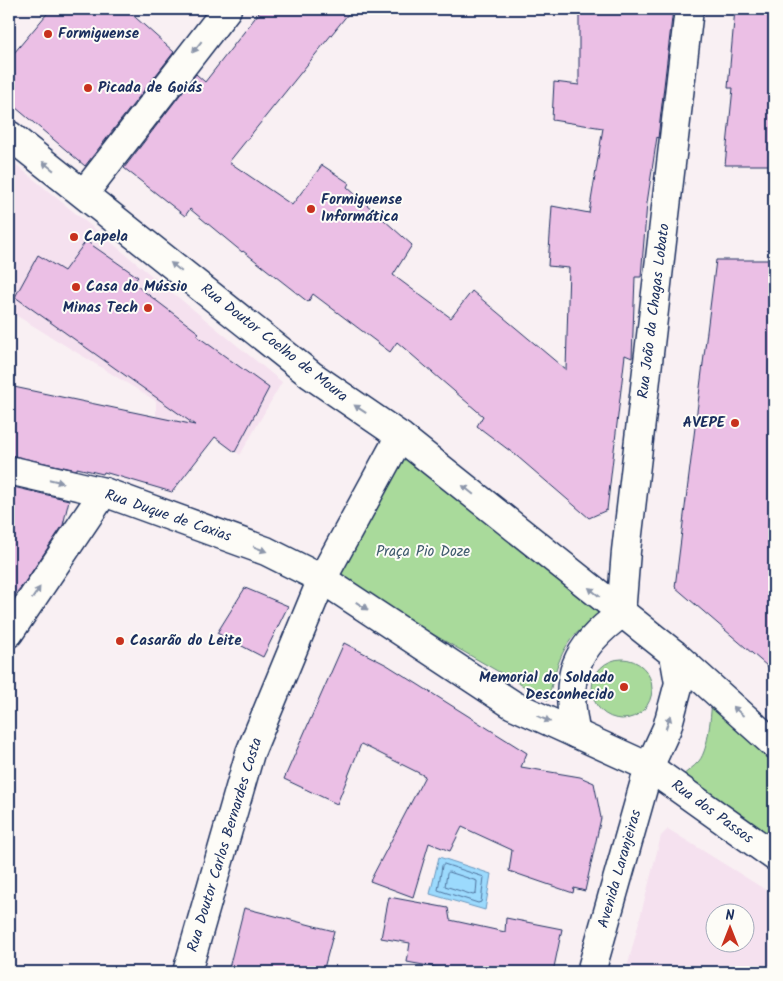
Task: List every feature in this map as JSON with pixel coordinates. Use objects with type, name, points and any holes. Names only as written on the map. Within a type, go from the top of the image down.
[{"type":"street","points":[[86,196],[92,183],[227,9]]},
{"type":"street","name":"Rua João da Chagas Lobato","points":[[622,614],[626,551],[688,9]]},
{"type":"street","name":"Rua Doutor Coelho de Moura","points":[[9,135],[311,376],[400,436]]},
{"type":"street","points":[[674,654],[679,683],[666,728],[649,767],[513,705],[322,579],[400,436],[674,654],[774,744]]},
{"type":"street","name":"Rua Duque de Caxias","points":[[9,470],[104,492],[266,551],[322,579]]},
{"type":"street","points":[[9,633],[104,492]]},
{"type":"street","name":"Rua Doutor Carlos Bernardes Costa","points":[[187,972],[250,753],[322,579]]},
{"type":"street","points":[[576,734],[571,711],[572,686],[578,660],[587,644],[602,628],[622,614]]},
{"type":"street","name":"Rua dos Passos","points":[[649,767],[774,856]]},
{"type":"street","name":"Avenida Laranjeiras","points":[[591,972],[649,767]]},
{"type":"shaded area","points":[[9,159],[282,382],[240,455],[195,422],[188,437],[156,418],[156,401],[9,311]]},
{"type":"shaded area","points":[[668,829],[774,895],[774,972],[626,972],[661,836]]},
{"type":"green space","name":"Praça Pio Doze","points":[[404,449],[606,617],[587,625],[578,632],[565,648],[553,679],[548,700],[333,577]]},
{"type":"green space","points":[[616,659],[628,659],[639,664],[647,672],[652,683],[650,701],[639,714],[628,719],[616,719],[605,714],[597,706],[592,695],[592,683],[597,672],[605,664]]},
{"type":"green space","points":[[712,697],[774,752],[774,848],[681,777],[699,761],[705,748],[709,731]]},
{"type":"water","points":[[439,857],[491,874],[485,910],[430,894]]},
{"type":"building","name":"Picada de Goiás","points":[[51,9],[126,9],[174,52],[85,166],[9,102],[9,59]]},
{"type":"building","points":[[262,9],[352,9],[229,162],[292,205],[322,165],[349,183],[347,187],[412,245],[393,275],[451,318],[472,291],[566,370],[569,268],[548,266],[552,206],[589,213],[603,128],[552,120],[554,82],[579,85],[579,9],[673,9],[658,138],[647,203],[641,277],[635,277],[632,358],[625,355],[607,510],[589,518],[518,457],[477,426],[483,416],[397,342],[390,352],[313,294],[308,302],[242,252],[190,209],[185,216],[124,168],[196,74],[205,82]]},
{"type":"building","points":[[735,9],[774,9],[774,165],[725,165],[733,88],[728,88]]},
{"type":"building","points":[[86,241],[138,277],[133,283],[199,333],[197,336],[269,388],[235,452],[215,437],[172,492],[104,472],[103,474],[77,468],[77,470],[9,455],[9,386],[195,425],[15,297],[38,255],[64,271]]},
{"type":"building","name":"AVEPE","points":[[716,260],[774,260],[774,672],[675,587]]},
{"type":"building","points":[[9,486],[69,500],[63,525],[25,582],[9,602]]},
{"type":"building","points":[[245,588],[288,606],[263,657],[217,633]]},
{"type":"building","points":[[344,643],[387,665],[527,753],[521,767],[580,777],[594,783],[601,818],[585,891],[574,888],[573,893],[509,871],[512,850],[462,827],[450,851],[429,843],[413,897],[370,881],[425,776],[361,744],[337,804],[284,779]]},
{"type":"building","points":[[389,897],[448,908],[450,920],[505,932],[506,918],[562,929],[553,972],[461,972],[407,962],[410,943],[381,938]]},
{"type":"building","points":[[244,908],[334,931],[323,972],[228,972]]},
{"type":"place","name":"Formiguense","points":[[48,34]]},
{"type":"place","name":"Picada de Goiás","points":[[88,88]]},
{"type":"place","name":"Formiguense Informática","points":[[311,209]]},
{"type":"place","name":"Capela","points":[[74,237]]},
{"type":"place","name":"Casa do Mússio","points":[[76,287]]},
{"type":"place","name":"Minas Tech","points":[[148,308]]},
{"type":"place","name":"AVEPE","points":[[735,423]]},
{"type":"place","name":"Casarão do Leite","points":[[120,641]]},
{"type":"place","name":"Memorial do Soldado Desconhecido","points":[[624,687]]}]
